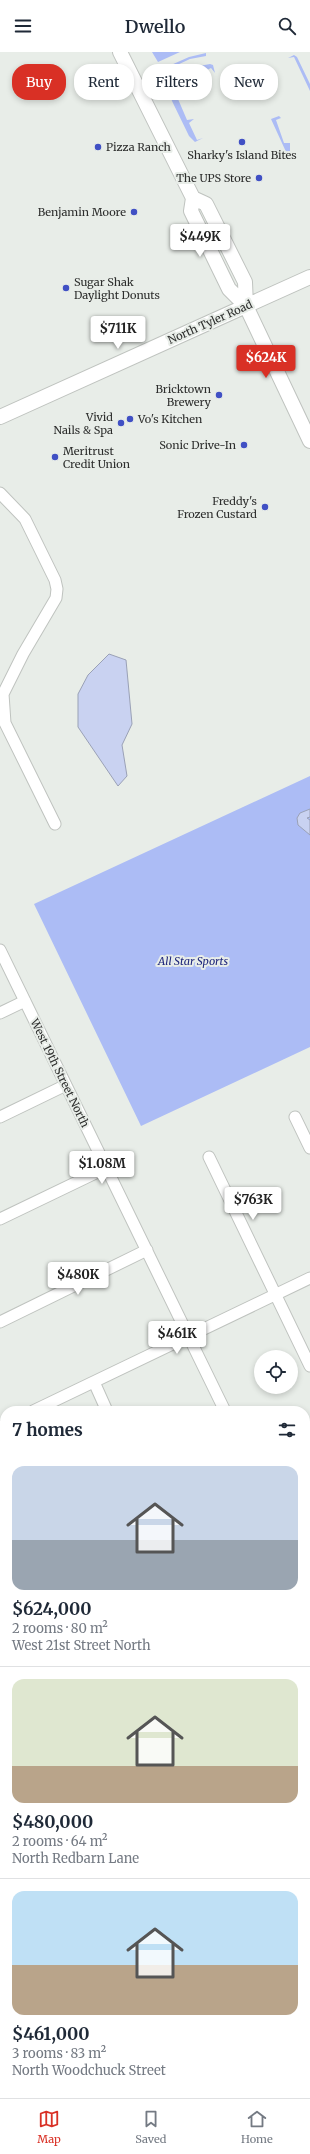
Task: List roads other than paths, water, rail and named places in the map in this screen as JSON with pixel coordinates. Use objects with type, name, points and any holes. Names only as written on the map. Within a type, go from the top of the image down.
[{"type":"main road","points":[[120,52],[194,198],[191,211],[230,289],[246,306],[310,440]]},
{"type":"main road","name":"North Tyler Road","points":[[0,417],[310,277]]},
{"type":"street","points":[[0,493],[25,519],[55,580],[57,589],[53,606],[3,685],[5,723],[55,824]]},
{"type":"street","name":"West 19th Street North","points":[[0,950],[223,1406]]},
{"type":"street","points":[[0,1013],[25,1001]]},
{"type":"street","points":[[0,1117],[66,1085]]},
{"type":"street","points":[[295,1117],[310,1148]]},
{"type":"street","points":[[209,1157],[310,1366]]},
{"type":"street","points":[[0,1219],[106,1168]]},
{"type":"street","points":[[0,1322],[147,1250]]},
{"type":"street","points":[[44,1406],[310,1278]]},
{"type":"street","points":[[94,1382],[105,1406]]},
{"type":"place","name":"Sharky's Island Bites","points":[[242,142]]},
{"type":"place","name":"Pizza Ranch","points":[[98,147]]},
{"type":"place","name":"The UPS Store","points":[[259,178]]},
{"type":"place","name":"Benjamin Moore","points":[[134,212]]},
{"type":"place","name":"Sugar Shak Daylight Donuts","points":[[66,288]]},
{"type":"place","name":"Bricktown Brewery","points":[[219,395]]},
{"type":"place","name":"Vo's Kitchen","points":[[130,419]]},
{"type":"place","name":"Vivid Nails & Spa","points":[[121,423]]},
{"type":"place","name":"Sonic Drive-In","points":[[244,445]]},
{"type":"place","name":"Meritrust Credit Union","points":[[55,457]]},
{"type":"place","name":"Freddy's Frozen Custard","points":[[265,507]]},
{"type":"park label","name":"All Star Sports","points":[[193,961]]}]
